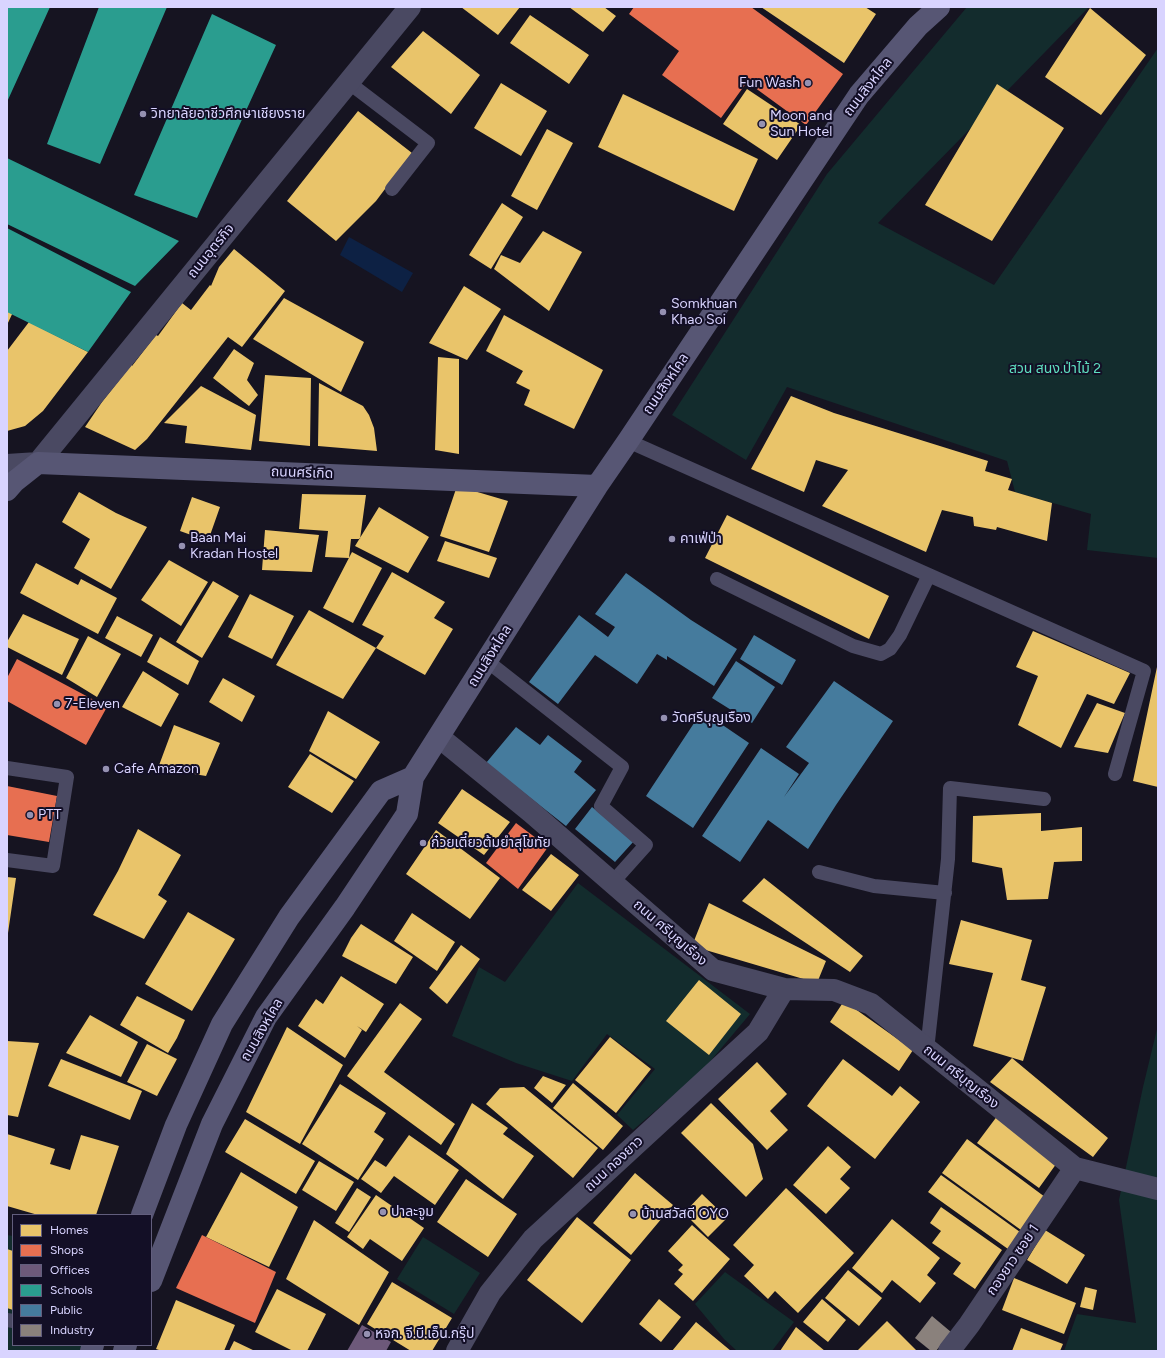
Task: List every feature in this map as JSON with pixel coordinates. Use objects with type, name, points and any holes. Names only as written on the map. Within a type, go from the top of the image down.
[{"type":"main road","name":"ถนนสิงหไคล","points":[[152,1278],[212,1124],[266,1017],[345,907],[407,814],[413,777],[597,486],[859,95],[918,26],[939,7]]},
{"type":"main road","name":"ถนนศรีเกิด","points":[[38,462],[597,486]]},
{"type":"main road","name":"ถนนอุตรกิจ","points":[[7,490],[14,482],[38,462]]},
{"type":"main road","points":[[142,1214],[176,1125],[222,1024],[289,917],[381,791],[413,777]]},
{"type":"street","name":"ถนนอุตรกิจ","points":[[38,462],[410,7]]},
{"type":"street","name":"ถนนศรีเกิด","points":[[7,465],[38,462]]},
{"type":"street","name":"ถนน ศรีบุญเรือง","points":[[439,737],[531,812],[713,970],[784,989],[834,990],[871,1004],[1075,1168],[1158,1189]]},
{"type":"street","name":"ถนน กองยาว","points":[[457,1351],[490,1293],[533,1239],[758,1032],[784,989]]},
{"type":"street","name":"กองยาว ซอย 1","points":[[949,1351],[969,1325],[1075,1168]]},
{"type":"lane","points":[[348,82],[428,143],[392,189]]},
{"type":"lane","points":[[628,441],[1144,671],[1115,774]]},
{"type":"lane","points":[[717,579],[853,646],[881,654],[890,649],[900,635],[929,576]]},
{"type":"lane","points":[[487,660],[622,766],[601,806],[646,845],[612,883]]},
{"type":"lane","points":[[7,768],[67,777],[53,866],[7,860]]},
{"type":"lane","points":[[928,1050],[948,859],[950,788],[1044,799]]},
{"type":"lane","points":[[819,872],[874,886],[945,892]]},
{"type":"green space","name":"สวน สนง.ป่าไม้ 2","points":[[967,7],[1089,7],[878,223],[994,285],[1158,48],[1158,558],[1087,550],[1091,514],[1015,492],[1007,461],[787,387],[746,460],[672,415],[827,174]]},
{"type":"green space","points":[[578,883],[750,1014],[703,1070],[633,1130],[617,1115],[655,1069],[607,1034],[572,1081],[516,1063],[452,1036],[479,967],[505,982]]},
{"type":"green space","points":[[1158,1025],[1158,1351],[1064,1351],[1077,1314],[1136,1323],[1119,1200]]},
{"type":"green space","points":[[7,1235],[12,1236],[12,1315],[7,1313]]},
{"type":"green space","points":[[423,1237],[480,1273],[454,1314],[397,1279]]},
{"type":"green space","points":[[725,1272],[794,1322],[772,1351],[737,1351],[724,1339],[695,1304]]},
{"type":"green space","points":[[7,1327],[12,1328],[12,1346],[82,1346],[80,1351],[7,1351]]},
{"type":"water","points":[[349,237],[413,273],[402,292],[340,255]]},
{"type":"building: Homes","points":[[461,7],[520,7],[498,35]]},
{"type":"building: Homes","points":[[569,7],[604,7],[616,16],[603,32]]},
{"type":"building: Homes","points":[[761,7],[865,7],[876,14],[844,63]]},
{"type":"building: Homes","points":[[1090,8],[1146,55],[1101,115],[1045,77]]},
{"type":"building: Homes","points":[[530,15],[589,55],[569,84],[510,43]]},
{"type":"building: Homes","points":[[423,31],[480,75],[451,114],[391,67]]},
{"type":"building: Homes","points":[[501,83],[547,111],[521,156],[474,128]]},
{"type":"building: Homes","points":[[997,84],[1064,128],[992,241],[925,205]]},
{"type":"building: Homes","name":"Moon and Sun Hotel","points":[[747,89],[801,125],[777,160],[723,124]]},
{"type":"building: Homes","points":[[623,94],[758,159],[734,211],[598,147]]},
{"type":"building: Homes","points":[[358,111],[412,153],[376,201],[336,241],[287,201]]},
{"type":"building: Homes","points":[[547,129],[573,143],[537,210],[511,196]]},
{"type":"building: Homes","points":[[502,203],[523,217],[491,269],[469,255]]},
{"type":"building: Homes","points":[[543,231],[582,252],[549,311],[494,269],[501,255],[520,263]]},
{"type":"building: Homes","points":[[234,249],[285,291],[242,347],[228,337],[147,439],[135,450],[85,427],[102,402],[156,335],[158,336],[182,303],[191,310],[210,285],[211,286],[219,267]]},
{"type":"building: Homes","points":[[464,286],[501,309],[467,360],[429,343]]},
{"type":"building: Homes","points":[[284,298],[364,342],[341,392],[253,339]]},
{"type":"building: Homes","points":[[7,306],[14,310],[7,325]]},
{"type":"building: Homes","points":[[504,315],[603,370],[574,429],[524,405],[530,390],[516,383],[523,371],[486,351]]},
{"type":"building: Homes","points":[[29,322],[88,352],[43,411],[25,426],[7,431],[7,351]]},
{"type":"building: Homes","points":[[234,349],[254,363],[247,380],[258,395],[249,406],[213,378]]},
{"type":"building: Homes","points":[[438,357],[459,359],[459,454],[435,450]]},
{"type":"building: Homes","points":[[265,375],[311,378],[310,446],[259,441]]},
{"type":"building: Homes","points":[[319,383],[363,406],[369,415],[374,428],[377,451],[318,446]]},
{"type":"building: Homes","points":[[201,386],[256,415],[251,450],[185,443],[187,426],[164,423]]},
{"type":"building: Homes","points":[[791,396],[834,413],[988,461],[985,471],[1012,479],[1008,490],[1052,503],[1047,541],[997,527],[996,530],[974,526],[973,517],[942,510],[926,552],[822,506],[848,470],[816,460],[804,492],[751,469]]},
{"type":"building: Homes","points":[[457,486],[508,501],[489,552],[440,536]]},
{"type":"building: Homes","points":[[79,492],[116,513],[147,527],[111,589],[74,568],[90,539],[62,522]]},
{"type":"building: Homes","points":[[302,494],[366,495],[360,539],[351,539],[349,558],[325,557],[328,531],[299,529]]},
{"type":"building: Homes","points":[[192,497],[220,507],[208,541],[180,531]]},
{"type":"building: Homes","points":[[379,507],[429,537],[408,573],[355,546]]},
{"type":"building: Homes","points":[[727,515],[889,596],[869,639],[705,558]]},
{"type":"building: Homes","points":[[265,530],[319,535],[312,572],[262,570]]},
{"type":"building: Homes","points":[[445,541],[497,558],[489,578],[437,561]]},
{"type":"building: Homes","points":[[352,552],[382,568],[353,623],[323,608]]},
{"type":"building: Homes","points":[[169,560],[208,582],[181,626],[141,600]]},
{"type":"building: Homes","points":[[36,563],[78,585],[81,579],[117,598],[98,634],[20,593]]},
{"type":"building: Homes","points":[[392,572],[445,602],[434,618],[453,629],[425,675],[376,648],[384,636],[362,625]]},
{"type":"building: Homes","points":[[213,581],[239,596],[202,658],[176,642]]},
{"type":"building: Homes","points":[[250,594],[294,616],[272,659],[228,637]]},
{"type":"building: Homes","points":[[309,610],[376,648],[343,699],[276,665]]},
{"type":"building: Homes","points":[[23,614],[79,639],[62,675],[7,647],[7,642]]},
{"type":"building: Homes","points":[[117,616],[153,635],[141,657],[105,638]]},
{"type":"building: Homes","points":[[1033,631],[1130,673],[1114,704],[1087,694],[1061,748],[1018,725],[1038,676],[1016,667]]},
{"type":"building: Homes","points":[[88,636],[121,654],[97,697],[66,678]]},
{"type":"building: Homes","points":[[160,637],[199,661],[188,685],[147,662]]},
{"type":"building: Homes","points":[[1158,667],[1158,787],[1133,781]]},
{"type":"building: Homes","points":[[143,671],[179,694],[161,727],[122,707]]},
{"type":"building: Homes","points":[[223,678],[255,696],[242,722],[209,702]]},
{"type":"building: Homes","points":[[1097,703],[1125,713],[1108,753],[1074,747]]},
{"type":"building: Homes","points":[[328,711],[380,742],[356,779],[309,751]]},
{"type":"building: Homes","points":[[174,725],[220,743],[206,776],[158,768]]},
{"type":"building: Homes","points":[[310,754],[354,781],[332,813],[288,787]]},
{"type":"building: Homes","points":[[462,789],[510,822],[484,855],[438,823]]},
{"type":"building: Homes","points":[[1041,813],[1041,831],[1082,827],[1082,861],[1054,862],[1048,899],[1007,900],[1002,868],[972,862],[973,816]]},
{"type":"building: Homes","points":[[138,829],[181,855],[158,895],[167,901],[144,939],[93,915],[118,871]]},
{"type":"building: Homes","points":[[436,830],[500,878],[470,919],[406,874]]},
{"type":"building: Homes","points":[[551,854],[579,875],[551,911],[522,890]]},
{"type":"building: Homes","points":[[7,877],[16,878],[8,933],[7,933]]},
{"type":"building: Homes","points":[[764,878],[863,956],[850,972],[742,901]]},
{"type":"building: Homes","points":[[709,903],[826,961],[817,983],[692,946]]},
{"type":"building: Homes","points":[[188,912],[235,939],[192,1011],[145,984]]},
{"type":"building: Homes","points":[[412,913],[455,942],[437,971],[394,941]]},
{"type":"building: Homes","points":[[961,920],[1032,940],[1021,980],[1046,987],[1023,1061],[973,1046],[993,973],[949,964]]},
{"type":"building: Homes","points":[[361,924],[413,957],[396,984],[342,956],[351,938]]},
{"type":"building: Homes","points":[[461,945],[480,959],[447,1004],[429,988]]},
{"type":"building: Homes","points":[[341,976],[384,1004],[366,1032],[357,1026],[362,1030],[345,1058],[298,1026],[316,999],[323,1004]]},
{"type":"building: Homes","points":[[699,980],[741,1014],[709,1055],[666,1021]]},
{"type":"building: Homes","points":[[137,996],[185,1020],[168,1053],[120,1025]]},
{"type":"building: Homes","points":[[844,1001],[913,1050],[899,1071],[830,1022]]},
{"type":"building: Homes","points":[[400,1003],[422,1019],[384,1072],[455,1124],[441,1145],[347,1076]]},
{"type":"building: Homes","points":[[90,1015],[138,1042],[121,1077],[66,1053]]},
{"type":"building: Homes","points":[[287,1027],[343,1065],[300,1144],[246,1112]]},
{"type":"building: Homes","points":[[610,1037],[651,1069],[616,1113],[575,1080]]},
{"type":"building: Homes","points":[[7,1041],[39,1043],[18,1117],[7,1115]]},
{"type":"building: Homes","points":[[147,1044],[177,1059],[157,1096],[127,1082]]},
{"type":"building: Homes","points":[[1012,1058],[1108,1138],[1093,1157],[990,1082]]},
{"type":"building: Homes","points":[[61,1059],[142,1091],[130,1120],[48,1086]]},
{"type":"building: Homes","points":[[843,1059],[892,1096],[900,1086],[920,1102],[875,1159],[807,1106]]},
{"type":"building: Homes","points":[[757,1062],[787,1094],[770,1111],[788,1130],[767,1150],[718,1099]]},
{"type":"building: Homes","points":[[543,1076],[566,1085],[552,1103],[534,1088]]},
{"type":"building: Homes","points":[[573,1083],[623,1126],[603,1150],[553,1108]]},
{"type":"building: Homes","points":[[340,1084],[386,1113],[374,1132],[384,1139],[358,1180],[302,1144]]},
{"type":"building: Homes","points":[[524,1087],[598,1148],[573,1178],[486,1104],[500,1088]]},
{"type":"building: Homes","points":[[472,1103],[508,1128],[503,1134],[534,1156],[503,1199],[446,1154]]},
{"type":"building: Homes","points":[[711,1103],[753,1144],[763,1179],[746,1197],[681,1133]]},
{"type":"building: Homes","points":[[998,1115],[1059,1160],[1039,1188],[977,1143]]},
{"type":"building: Homes","points":[[245,1119],[315,1161],[296,1194],[225,1152]]},
{"type":"building: Homes","points":[[7,1134],[55,1149],[50,1164],[70,1170],[81,1135],[119,1146],[96,1214],[35,1214],[7,1206]]},
{"type":"building: Homes","points":[[409,1135],[459,1170],[435,1205],[394,1176],[381,1193],[361,1179],[375,1160],[386,1167]]},
{"type":"building: Homes","points":[[967,1139],[1045,1197],[1021,1230],[942,1173]]},
{"type":"building: Homes","points":[[828,1146],[851,1167],[840,1179],[850,1188],[826,1214],[793,1185]]},
{"type":"building: Homes","points":[[319,1161],[354,1182],[336,1211],[302,1190]]},
{"type":"building: Homes","points":[[241,1172],[298,1207],[269,1267],[206,1237]]},
{"type":"building: Homes","name":"บ้านสวัสดี OYO","points":[[635,1173],[673,1205],[631,1255],[593,1223]]},
{"type":"building: Homes","points":[[941,1175],[1020,1232],[1008,1249],[928,1192]]},
{"type":"building: Homes","points":[[466,1179],[517,1214],[488,1257],[437,1222]]},
{"type":"building: Homes","points":[[357,1188],[371,1197],[349,1232],[335,1223]]},
{"type":"building: Homes","points":[[786,1188],[854,1253],[798,1313],[775,1291],[768,1299],[744,1276],[754,1265],[733,1245]]},
{"type":"building: Homes","points":[[702,1194],[727,1218],[708,1237],[684,1213]]},
{"type":"building: Homes","name":"ปาละจูม","points":[[376,1195],[424,1228],[402,1261],[370,1239],[363,1249],[347,1237]]},
{"type":"building: Homes","points":[[941,1207],[1002,1250],[975,1289],[953,1274],[961,1263],[932,1243],[941,1231],[930,1223]]},
{"type":"building: Homes","points":[[577,1217],[631,1260],[582,1323],[527,1280]]},
{"type":"building: Homes","points":[[892,1219],[940,1258],[927,1275],[936,1283],[920,1303],[892,1280],[882,1293],[852,1268]]},
{"type":"building: Homes","points":[[314,1220],[389,1272],[359,1325],[286,1279]]},
{"type":"building: Homes","points":[[692,1225],[730,1259],[693,1301],[674,1284],[683,1274],[678,1270],[683,1265],[668,1251]]},
{"type":"building: Homes","points":[[1045,1230],[1085,1255],[1067,1284],[1027,1260]]},
{"type":"building: Homes","points":[[7,1249],[12,1251],[12,1310],[7,1308]]},
{"type":"building: Homes","points":[[848,1270],[882,1298],[859,1326],[825,1298]]},
{"type":"building: Homes","points":[[1014,1278],[1076,1303],[1064,1334],[1002,1310]]},
{"type":"building: Homes","points":[[392,1282],[452,1318],[432,1351],[411,1351],[367,1324]]},
{"type":"building: Homes","points":[[1085,1287],[1097,1290],[1093,1310],[1080,1307]]},
{"type":"building: Homes","points":[[277,1289],[326,1314],[307,1351],[293,1351],[255,1332]]},
{"type":"building: Homes","points":[[659,1299],[681,1317],[661,1342],[639,1324]]},
{"type":"building: Homes","points":[[822,1299],[846,1320],[828,1342],[803,1322]]},
{"type":"building: Homes","points":[[176,1300],[235,1325],[224,1351],[162,1351],[156,1349]]},
{"type":"building: Homes","points":[[887,1321],[917,1351],[858,1350]]},
{"type":"building: Homes","points":[[696,1322],[731,1351],[672,1351]]},
{"type":"building: Homes","points":[[796,1327],[825,1351],[780,1351]]},
{"type":"building: Homes","points":[[1021,1328],[1063,1344],[1060,1351],[1012,1351]]},
{"type":"building: Homes","points":[[234,1341],[255,1351],[229,1351]]},
{"type":"building: Shops","points":[[634,7],[751,7],[843,74],[806,125],[747,82],[721,118],[662,75],[679,51],[629,14]]},
{"type":"building: Shops","name":"7-Eleven","points":[[17,659],[107,707],[86,745],[7,701],[7,678]]},
{"type":"building: Shops","name":"PTT","points":[[7,786],[57,796],[49,842],[7,835]]},
{"type":"building: Shops","points":[[516,823],[548,847],[518,889],[486,863]]},
{"type":"building: Shops","points":[[202,1235],[276,1272],[255,1323],[176,1288]]},
{"type":"building: Offices","name":"หจก. จี.บี.เอ็น.กรุ๊ป","points":[[362,1325],[391,1342],[386,1351],[347,1351]]},
{"type":"building: Schools","points":[[7,7],[50,7],[7,102]]},
{"type":"building: Schools","points":[[99,7],[167,7],[100,164],[47,144]]},
{"type":"building: Schools","points":[[212,14],[276,45],[197,218],[134,195]]},
{"type":"building: Schools","points":[[7,158],[179,241],[135,286],[7,224]]},
{"type":"building: Schools","points":[[7,228],[131,292],[88,352],[7,312]]},
{"type":"building: Public","points":[[626,573],[691,620],[737,649],[714,686],[667,656],[667,660],[657,654],[637,684],[595,655],[558,704],[529,682],[579,615],[608,637],[615,627],[595,614]]},
{"type":"building: Public","points":[[754,635],[796,660],[782,685],[740,659]]},
{"type":"building: Public","points":[[736,661],[775,687],[752,723],[712,698]]},
{"type":"building: Public","points":[[834,681],[893,721],[808,849],[768,820],[740,862],[702,836],[761,748],[799,774],[784,797],[809,763],[786,747]]},
{"type":"building: Public","points":[[702,711],[749,743],[693,828],[646,796]]},
{"type":"building: Public","points":[[516,727],[540,745],[548,735],[582,761],[574,772],[596,790],[566,826],[486,763]]},
{"type":"building: Public","points":[[592,807],[634,841],[615,862],[575,829]]},
{"type":"building: Industry","points":[[932,1316],[951,1332],[936,1351],[931,1351],[915,1338]]},
{"type":"place","name":"Fun Wash","points":[[808,83]]},
{"type":"place","name":"วิทยาลัยอาชีวศึกษาเชียงราย","points":[[143,114]]},
{"type":"place","name":"Moon and Sun Hotel","points":[[762,124]]},
{"type":"place","name":"Somkhuan Khao Soi","points":[[663,312]]},
{"type":"place","name":"คาเฟ่ป่า","points":[[672,539]]},
{"type":"place","name":"Baan Mai Kradan Hostel","points":[[182,546]]},
{"type":"place","name":"7-Eleven","points":[[57,704]]},
{"type":"place","name":"วัดศรีบุญเรือง","points":[[664,718]]},
{"type":"place","name":"Cafe Amazon","points":[[106,769]]},
{"type":"place","name":"PTT","points":[[30,815]]},
{"type":"place","name":"ก๋วยเตี๋ยวต้มยำสุโขทัย","points":[[423,843]]},
{"type":"place","name":"ปาละจูม","points":[[383,1212]]},
{"type":"place","name":"บ้านสวัสดี OYO","points":[[633,1214]]},
{"type":"place","name":"หจก. จี.บี.เอ็น.กรุ๊ป","points":[[367,1334]]}]
